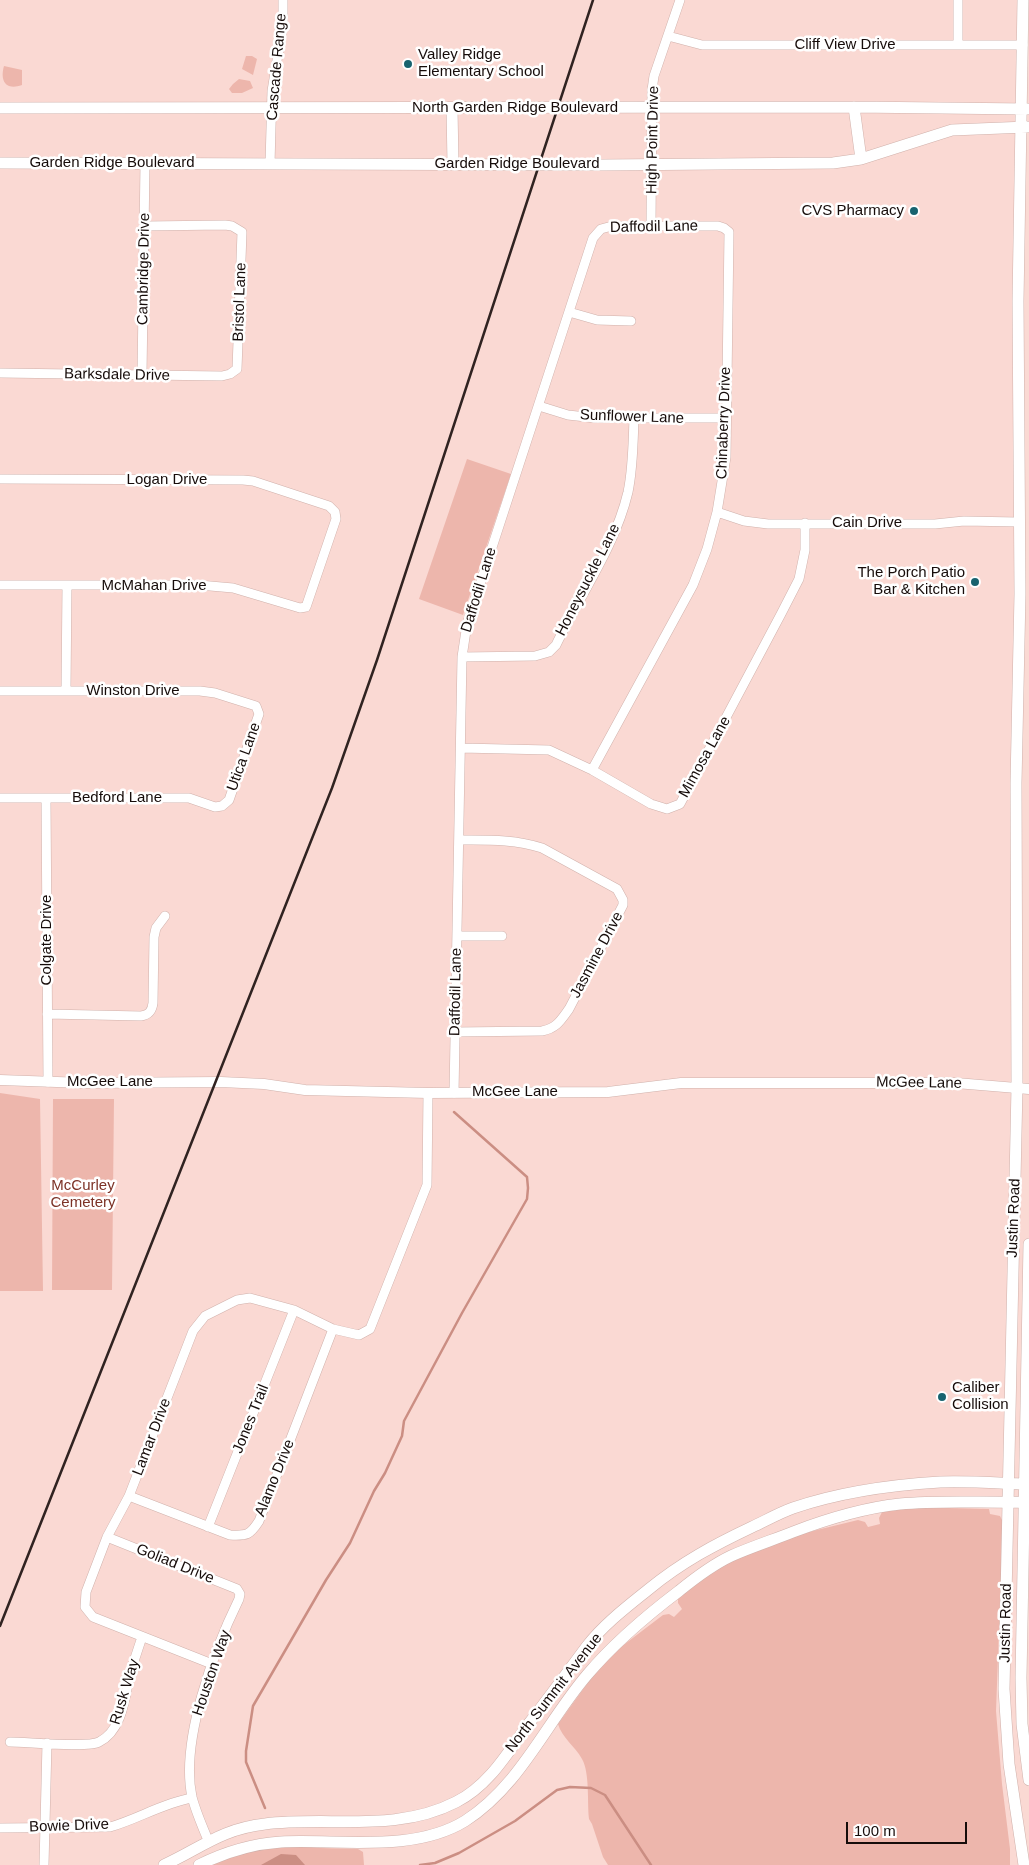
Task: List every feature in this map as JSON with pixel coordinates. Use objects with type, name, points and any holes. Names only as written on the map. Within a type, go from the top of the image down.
[{"type":"main road","name":"Justin Road","points":[[1023,0],[1025,109],[1023,452],[1018,522],[1024,594],[1016,856],[1023,1088],[1008,1484],[1004,1712],[1009,1768],[1024,1865]]},
{"type":"main road","name":"North Garden Ridge Boulevard","points":[[0,108],[854,107],[1025,109]]},
{"type":"main road","points":[[854,107],[861,159]]},
{"type":"main road","points":[[452,108],[453,164]]},
{"type":"main road","name":"Garden Ridge Boulevard","points":[[0,163],[834,163],[861,159],[952,130],[1025,127]]},
{"type":"main road","points":[[1016,856],[1029,856]]},
{"type":"main road","name":"Justin Road","points":[[1029,1244],[1021,1696],[1029,1780]]},
{"type":"main road","name":"North Summit Avenue","points":[[164,1865],[208,1840],[234,1829],[293,1821],[367,1822],[408,1819],[455,1803],[475,1791],[495,1769],[595,1637],[626,1608],[692,1557],[791,1508],[868,1489],[942,1482],[1025,1484]]},
{"type":"main road","points":[[868,1489],[875,1509]]},
{"type":"main road","name":"North Summit Avenue","points":[[199,1865],[217,1856],[249,1846],[280,1842],[368,1842],[409,1839],[436,1834],[464,1822],[493,1800],[510,1782],[587,1675],[629,1632],[698,1576],[729,1557],[830,1518],[875,1509],[944,1501],[1024,1502]]},
{"type":"main road","points":[[658,1582],[668,1599]]},
{"type":"main road","points":[[531,1722],[545,1733]]},
{"type":"main road","points":[[367,1822],[368,1842]]},
{"type":"main road","points":[[208,1840],[217,1856]]},
{"type":"street","name":"Cascade Range","points":[[270,164],[272,84],[283,24],[283,0]]},
{"type":"street","name":"High Point Drive","points":[[651,225],[654,76],[680,0]]},
{"type":"street","points":[[958,0],[958,46]]},
{"type":"street","name":"Cliff View Drive","points":[[668,36],[702,45],[1023,46]]},
{"type":"street","name":"Cambridge Drive","points":[[142,375],[145,163]]},
{"type":"street","name":"Bristol Lane","points":[[145,226],[225,225],[232,226],[240,231],[242,246],[239,365],[238,369],[234,372]]},
{"type":"street","name":"Daffodil Lane","points":[[454,1093],[462,657],[467,624],[593,238],[605,227],[612,226],[718,226],[724,228]]},
{"type":"street","name":"Chinaberry Drive","points":[[592,770],[693,585],[707,549],[717,512],[726,456],[728,232],[724,228]]},
{"type":"street","points":[[569,312],[597,320],[631,321]]},
{"type":"street","name":"Barksdale Drive","points":[[0,373],[222,376],[234,372]]},
{"type":"street","name":"Sunflower Lane","points":[[539,406],[568,415],[634,419],[726,418]]},
{"type":"street","name":"Honeysuckle Lane","points":[[462,657],[535,656],[550,652],[556,645],[604,555],[622,510],[631,475],[634,419]]},
{"type":"street","name":"Logan Drive","points":[[0,479],[243,480],[253,481],[329,506],[335,512],[336,519],[306,607]]},
{"type":"street","name":"Cain Drive","points":[[717,512],[744,521],[768,524],[1018,522]]},
{"type":"street","name":"Mimosa Lane","points":[[461,748],[549,750],[592,770],[651,804],[668,809],[680,804],[799,578],[805,550],[805,523]]},
{"type":"street","name":"McMahan Drive","points":[[0,584],[199,585],[233,588],[294,607],[306,607]]},
{"type":"street","points":[[66,690],[67,585]]},
{"type":"street","name":"Winston Drive","points":[[0,691],[200,691],[215,693],[256,706],[259,714]]},
{"type":"street","name":"Utica Lane","points":[[229,800],[259,714]]},
{"type":"street","name":"Bedford Lane","points":[[0,798],[189,798],[215,807],[222,806],[229,800]]},
{"type":"street","name":"Colgate Drive","points":[[46,798],[48,1082]]},
{"type":"street","name":"Jasmine Drive","points":[[455,1032],[542,1031],[554,1028],[560,1023],[569,1009],[623,905],[623,900],[617,889],[542,848],[509,840],[460,840]]},
{"type":"street","points":[[47,1014],[141,1016],[152,1011],[154,1003],[154,937],[156,928],[165,916]]},
{"type":"street","points":[[457,936],[502,936]]},
{"type":"street","name":"McGee Lane","points":[[0,1080],[48,1082],[221,1082],[264,1084],[305,1090],[428,1093],[608,1092],[681,1083],[917,1082],[1023,1088]]},
{"type":"street","name":"Lamar Drive","points":[[212,1664],[93,1617],[85,1607],[86,1592],[107,1537],[128,1496],[193,1331],[205,1316],[236,1300],[250,1298],[294,1310],[333,1329],[359,1335],[370,1329],[427,1185],[428,1093]]},
{"type":"street","name":"Jones Trail","points":[[208,1527],[294,1310]]},
{"type":"street","name":"Alamo Drive","points":[[128,1496],[230,1535],[241,1536],[252,1532],[259,1520],[333,1329]]},
{"type":"street","name":"Goliad Drive","points":[[107,1537],[236,1589],[240,1594]]},
{"type":"street","name":"Houston Way","points":[[208,1840],[192,1798],[191,1755],[195,1722],[212,1664],[240,1594]]},
{"type":"street","name":"Rusk Way","points":[[10,1742],[80,1744],[99,1742],[112,1732],[119,1718],[142,1637]]},
{"type":"street","points":[[44,1865],[47,1743]]},
{"type":"street","name":"Bowie Drive","points":[[0,1828],[110,1827],[137,1818],[174,1801],[192,1798]]},
{"type":"green space","points":[[246,56],[252,56],[257,59],[253,75],[242,69]]},
{"type":"green space","points":[[4,66],[22,70],[22,85],[11,87],[5,83],[3,80]]},
{"type":"green space","points":[[239,79],[250,81],[253,88],[242,93],[232,93],[229,89]]},
{"type":"green space","points":[[467,459],[511,474],[463,615],[419,599]]},
{"type":"green space","points":[[0,1093],[40,1099],[43,1291],[0,1291]]},
{"type":"green space","name":"McCurley Cemetery","points":[[53,1099],[114,1099],[112,1290],[52,1290]]},
{"type":"green space","points":[[927,1506],[989,1509],[990,1514],[1000,1516],[1003,1522],[996,1711],[1010,1865],[608,1865],[603,1857],[589,1819],[585,1765],[579,1754],[562,1734],[558,1724],[592,1677],[613,1653],[663,1615],[669,1614],[674,1617],[682,1609],[678,1603],[678,1595],[744,1555],[786,1539],[858,1520],[865,1522],[868,1527],[880,1524],[879,1518],[882,1512]]},
{"type":"green space","points":[[294,1845],[358,1849],[363,1852],[364,1865],[211,1865],[251,1850]]},
{"type":"shaded area","points":[[281,1854],[296,1855],[305,1865],[261,1865]]},
{"type":"waterway","points":[[265,1808],[246,1762],[253,1706],[326,1580],[350,1543],[402,1436],[404,1421],[462,1313],[527,1199],[527,1177],[454,1112]]},
{"type":"waterway","points":[[420,1865],[435,1863],[459,1853],[515,1821],[557,1790],[570,1787],[591,1788],[605,1795],[651,1865]]},
{"type":"railway","points":[[0,1626],[332,788],[377,660],[593,0]]},
{"type":"place","name":"Valley Ridge Elementary School","points":[[408,64]]},
{"type":"place","name":"CVS Pharmacy","points":[[914,211]]},
{"type":"place","name":"The Porch Patio Bar & Kitchen","points":[[975,582]]},
{"type":"place","name":"Caliber Collision","points":[[942,1397]]}]
